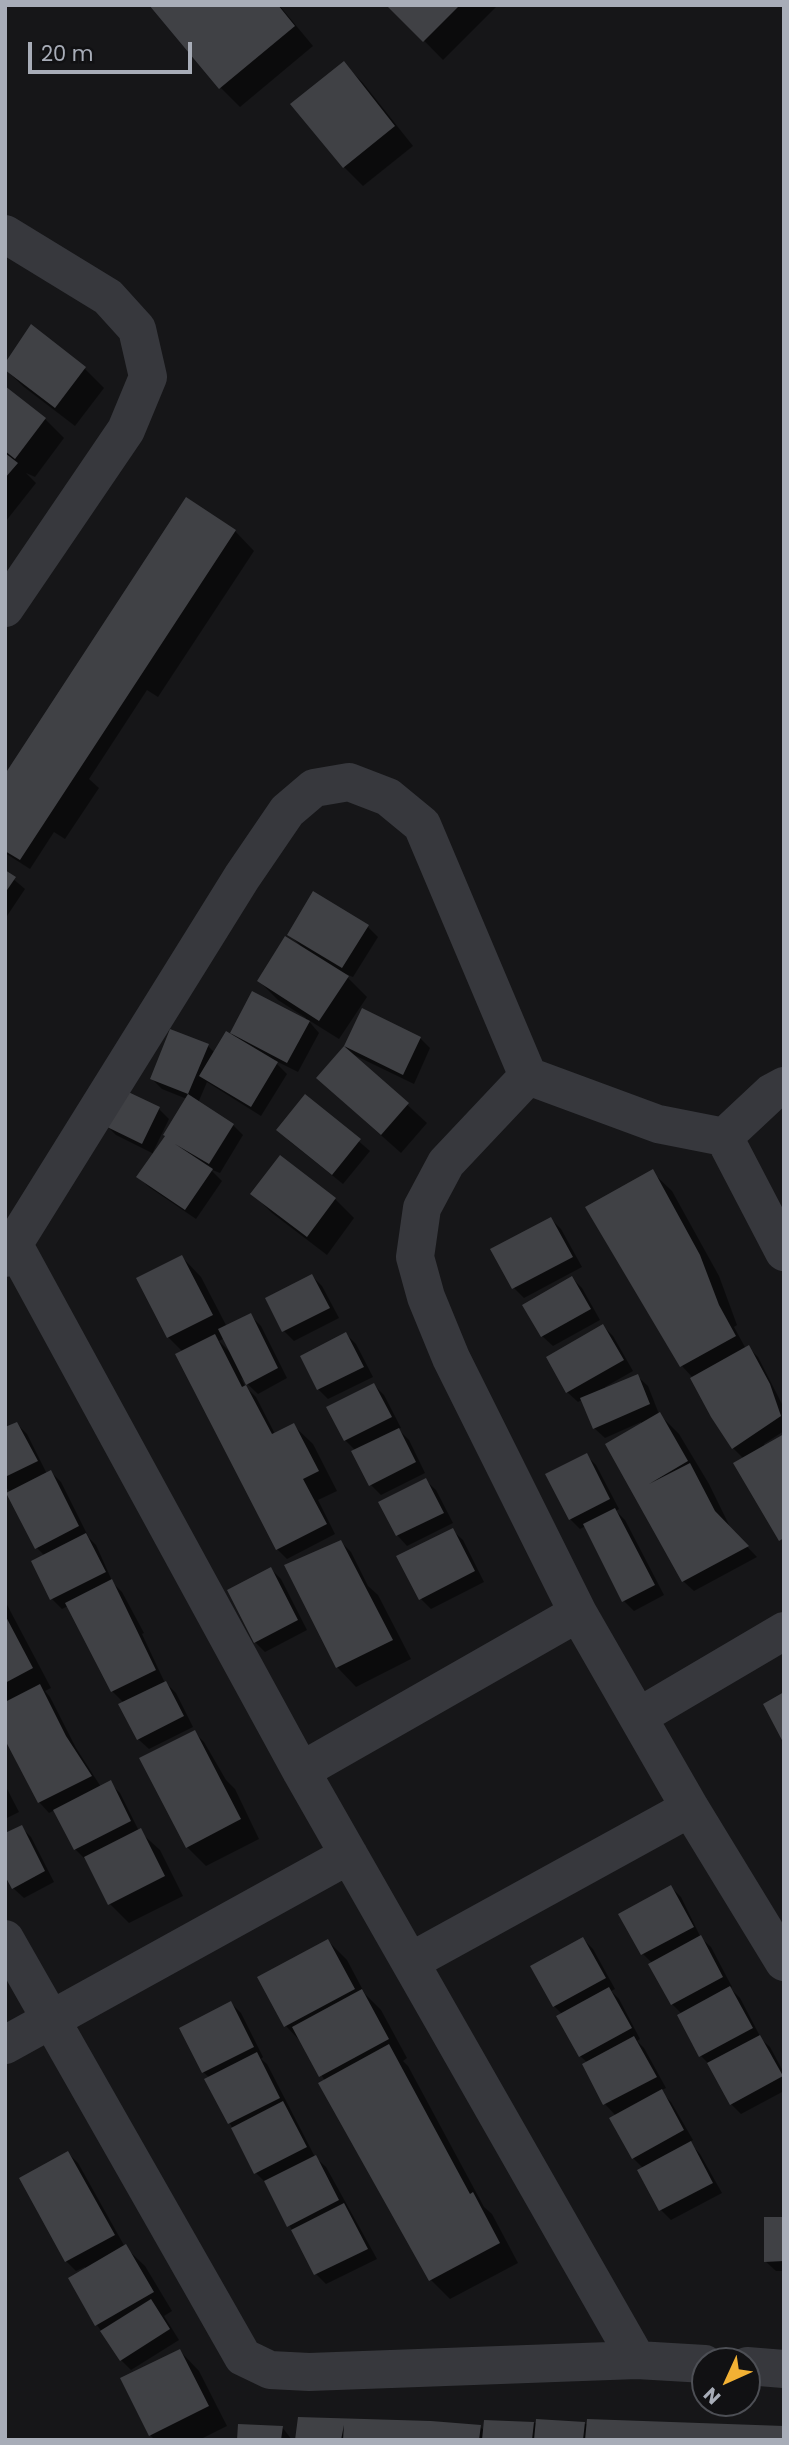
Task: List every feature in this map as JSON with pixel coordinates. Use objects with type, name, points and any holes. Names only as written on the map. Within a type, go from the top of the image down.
[{"type":"street","points":[[5,234],[108,297],[137,329],[148,377],[126,430],[5,608]]},
{"type":"street","points":[[637,2360],[301,1771],[10,1251],[242,877],[287,811],[314,788],[349,782],[388,797],[422,825],[528,1076],[658,1124],[724,1137]]},
{"type":"street","points":[[528,1076],[446,1163],[422,1208],[415,1257],[426,1297],[451,1358],[578,1613],[690,1808],[784,1962]]},
{"type":"street","points":[[724,1137],[771,1093],[784,1086]]},
{"type":"street","points":[[724,1137],[784,1252]]},
{"type":"street","points":[[301,1771],[578,1613]]},
{"type":"street","points":[[638,1717],[784,1630]]},
{"type":"street","points":[[410,1962],[690,1808]]},
{"type":"street","points":[[5,2045],[349,1855]]},
{"type":"street","points":[[5,1939],[243,2357],[270,2370],[309,2372],[637,2360],[691,2363]]},
{"type":"street","points":[[761,2367],[784,2368]]},
{"type":"building","points":[[149,5],[278,5],[295,26],[219,89]]},
{"type":"building","points":[[386,5],[460,5],[423,42]]},
{"type":"building","points":[[344,61],[395,126],[343,168],[290,104]]},
{"type":"building","points":[[31,324],[86,367],[55,408],[5,370],[5,363]]},
{"type":"building","points":[[5,386],[46,418],[15,459],[5,451]]},
{"type":"building","points":[[5,453],[18,463],[5,478]]},
{"type":"building","points":[[186,497],[236,530],[20,860],[5,851],[5,774]]},
{"type":"building","points":[[5,870],[16,877],[5,893]]},
{"type":"building","points":[[313,891],[369,925],[342,968],[287,935]]},
{"type":"building","points":[[285,936],[349,976],[319,1021],[257,981]]},
{"type":"building","points":[[252,991],[310,1021],[287,1063],[230,1033]]},
{"type":"building","points":[[362,1008],[421,1037],[403,1075],[344,1046]]},
{"type":"building","points":[[170,1029],[209,1044],[188,1094],[150,1079]]},
{"type":"building","points":[[226,1031],[278,1062],[251,1107],[199,1076]]},
{"type":"building","points":[[344,1046],[409,1103],[381,1135],[316,1078]]},
{"type":"building","points":[[122,1089],[160,1107],[142,1144],[103,1125]]},
{"type":"building","points":[[188,1094],[234,1124],[209,1164],[175,1144],[213,1169],[185,1210],[136,1177],[165,1136],[163,1135]]},
{"type":"building","points":[[305,1094],[361,1139],[332,1175],[276,1130]]},
{"type":"building","points":[[280,1155],[336,1198],[307,1237],[250,1194]]},
{"type":"building","points":[[653,1169],[700,1255],[719,1305],[736,1336],[680,1367],[585,1207]]},
{"type":"building","points":[[551,1217],[573,1257],[512,1289],[490,1249]]},
{"type":"building","points":[[182,1255],[213,1315],[167,1338],[136,1278]]},
{"type":"building","points":[[312,1274],[330,1308],[282,1332],[265,1298]]},
{"type":"building","points":[[572,1276],[591,1309],[541,1337],[522,1305]]},
{"type":"building","points":[[251,1313],[278,1368],[246,1385],[218,1329]]},
{"type":"building","points":[[603,1324],[624,1360],[566,1393],[546,1357]]},
{"type":"building","points":[[346,1332],[364,1367],[317,1390],[300,1356]]},
{"type":"building","points":[[215,1334],[242,1387],[246,1385],[272,1434],[294,1423],[319,1471],[303,1479],[327,1524],[276,1550],[175,1354]]},
{"type":"building","points":[[749,1345],[770,1384],[781,1416],[732,1449],[690,1378]]},
{"type":"building","points":[[638,1374],[650,1404],[593,1429],[580,1398]]},
{"type":"building","points":[[374,1383],[392,1417],[344,1441],[326,1407]]},
{"type":"building","points":[[660,1412],[688,1461],[649,1484],[690,1463],[715,1511],[749,1546],[682,1582],[605,1444]]},
{"type":"building","points":[[17,1422],[38,1461],[5,1477],[5,1427]]},
{"type":"building","points":[[399,1428],[416,1462],[369,1486],[351,1451]]},
{"type":"building","points":[[784,1434],[784,1538],[779,1541],[733,1463]]},
{"type":"building","points":[[587,1453],[610,1499],[569,1520],[545,1474]]},
{"type":"building","points":[[51,1470],[79,1526],[35,1549],[6,1493]]},
{"type":"building","points":[[426,1478],[444,1513],[396,1536],[378,1502]]},
{"type":"building","points":[[615,1508],[655,1585],[622,1602],[583,1524]]},
{"type":"building","points":[[453,1528],[475,1571],[419,1600],[396,1556]]},
{"type":"building","points":[[86,1533],[106,1572],[50,1600],[31,1561]]},
{"type":"building","points":[[341,1540],[393,1640],[336,1668],[284,1565]]},
{"type":"building","points":[[271,1567],[298,1620],[254,1643],[227,1590]]},
{"type":"building","points":[[112,1579],[156,1670],[111,1692],[65,1603]]},
{"type":"building","points":[[5,1615],[33,1668],[5,1683]]},
{"type":"building","points":[[166,1681],[184,1716],[137,1740],[118,1704]]},
{"type":"building","points":[[40,1684],[66,1736],[92,1776],[38,1803],[5,1740],[5,1702]]},
{"type":"building","points":[[784,1692],[784,1744],[763,1704]]},
{"type":"building","points":[[195,1730],[241,1819],[186,1848],[139,1758]]},
{"type":"building","points":[[111,1780],[131,1821],[74,1850],[53,1810]]},
{"type":"building","points":[[22,1825],[45,1871],[12,1889],[5,1876],[5,1833]]},
{"type":"building","points":[[141,1828],[165,1876],[108,1905],[84,1857]]},
{"type":"building","points":[[671,1885],[694,1927],[641,1955],[618,1914]]},
{"type":"building","points":[[701,1935],[723,1977],[671,2005],[648,1964]]},
{"type":"building","points":[[583,1937],[606,1978],[553,2007],[530,1966]]},
{"type":"building","points":[[328,1939],[355,1989],[284,2027],[257,1977]]},
{"type":"building","points":[[730,1986],[753,2028],[699,2057],[677,2015]]},
{"type":"building","points":[[609,1987],[632,2028],[579,2057],[556,2016]]},
{"type":"building","points":[[362,1989],[389,2039],[319,2077],[292,2027]]},
{"type":"building","points":[[231,2001],[254,2047],[202,2073],[179,2028]]},
{"type":"building","points":[[760,2035],[783,2076],[730,2105],[707,2063]]},
{"type":"building","points":[[634,2036],[657,2077],[603,2105],[582,2064]]},
{"type":"building","points":[[389,2044],[470,2194],[473,2192],[500,2243],[429,2281],[318,2083]]},
{"type":"building","points":[[257,2052],[280,2098],[228,2124],[204,2079]]},
{"type":"building","points":[[662,2089],[684,2130],[632,2159],[609,2118]]},
{"type":"building","points":[[283,2101],[307,2147],[254,2174],[231,2128]]},
{"type":"building","points":[[691,2141],[713,2183],[659,2211],[637,2170]]},
{"type":"building","points":[[68,2151],[115,2235],[65,2262],[19,2178]]},
{"type":"building","points":[[316,2155],[339,2200],[287,2227],[264,2181]]},
{"type":"building","points":[[344,2203],[368,2249],[314,2275],[291,2230]]},
{"type":"building","points":[[764,2217],[784,2217],[784,2261],[764,2262]]},
{"type":"building","points":[[126,2244],[154,2292],[95,2326],[68,2278]]},
{"type":"building","points":[[151,2299],[170,2329],[120,2361],[100,2331]]},
{"type":"building","points":[[180,2349],[209,2406],[149,2436],[120,2378]]},
{"type":"building","points":[[298,2417],[481,2425],[479,2440],[343,2440],[344,2425],[341,2440],[295,2440]]},
{"type":"building","points":[[536,2419],[585,2422],[583,2440],[534,2440]]},
{"type":"building","points":[[587,2419],[784,2426],[784,2440],[585,2440]]},
{"type":"building","points":[[484,2420],[534,2422],[532,2440],[482,2440]]},
{"type":"building","points":[[238,2424],[283,2426],[281,2440],[237,2440]]}]
